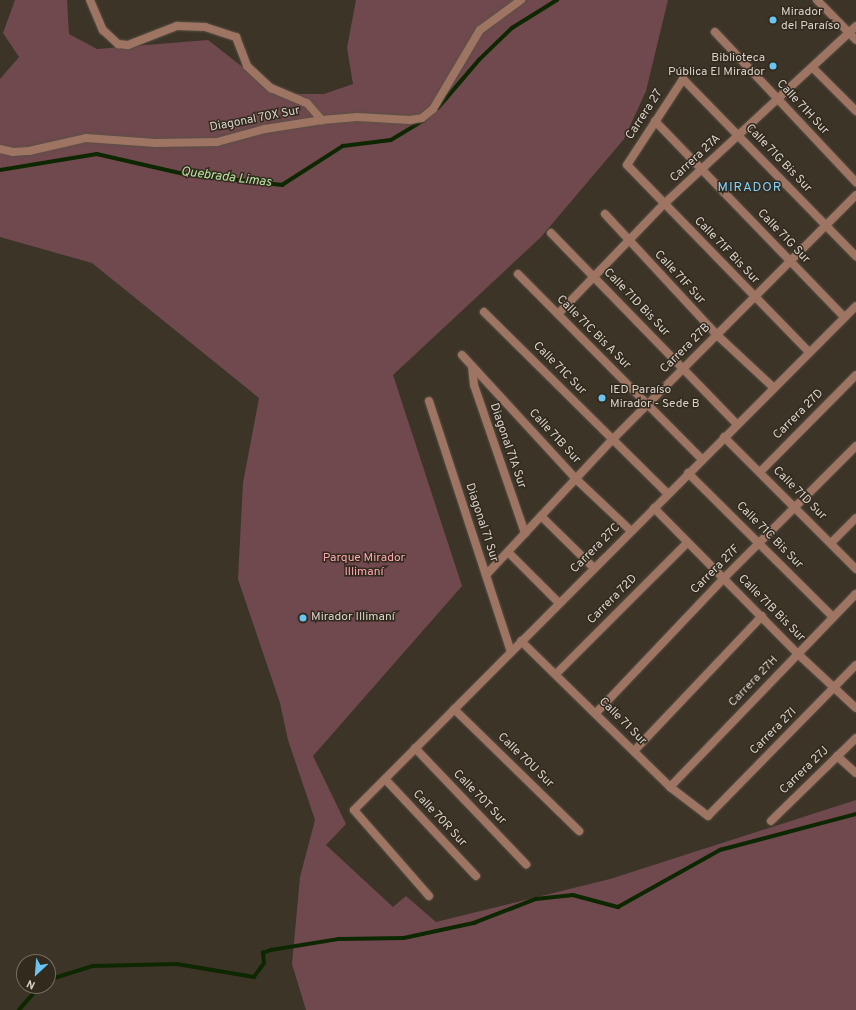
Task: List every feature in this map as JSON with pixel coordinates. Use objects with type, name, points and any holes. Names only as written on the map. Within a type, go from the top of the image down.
[{"type":"street","points":[[90,0],[103,30],[118,44],[128,45],[177,26],[205,27],[236,37],[247,66],[271,88],[307,103],[322,120]]},
{"type":"street","name":"Diagonal 70X Sur","points":[[0,149],[13,152],[29,151],[86,138],[156,143],[217,142],[265,129],[322,120],[357,117],[410,120],[422,118],[433,109],[450,83],[480,30],[521,0]]},
{"type":"street","points":[[817,0],[856,40]]},
{"type":"street","name":"Carrera 27A","points":[[558,314],[664,204],[776,99],[813,68],[856,26]]},
{"type":"street","name":"Calle 71H Sur","points":[[715,32],[776,99],[856,182]]},
{"type":"street","points":[[813,68],[856,111]]},
{"type":"street","name":"Carrera 27","points":[[627,165],[683,79]]},
{"type":"street","name":"Calle 71G Bis Sur","points":[[683,79],[856,256]]},
{"type":"street","name":"Calle 71G Sur","points":[[655,121],[844,317]]},
{"type":"street","name":"Calle 71F Bis Sur","points":[[627,165],[809,352]]},
{"type":"street","name":"Carrera 27B","points":[[486,575],[613,439],[856,195]]},
{"type":"street","name":"Calle 71F Sur","points":[[605,214],[629,242],[717,335],[774,388]]},
{"type":"street","name":"Calle 71D Bis Sur","points":[[551,233],[737,424]]},
{"type":"street","name":"Calle 71C Bis A Sur","points":[[518,274],[702,459]]},
{"type":"street","name":"Carrera 27C","points":[[430,896],[354,810],[844,317],[855,310]]},
{"type":"street","name":"Calle 71C Sur","points":[[484,312],[668,494]]},
{"type":"street","name":"Calle 71B Sur","points":[[462,355],[576,479],[631,531]]},
{"type":"street","name":"Diagonal 71A Sur","points":[[472,366],[474,385],[525,533]]},
{"type":"street","name":"Carrera 27D","points":[[760,472],[856,375]]},
{"type":"street","name":"Diagonal 71 Sur","points":[[429,401],[511,652]]},
{"type":"street","name":"Calle 71D Sur","points":[[724,437],[796,506],[856,569]]},
{"type":"street","name":"Carrera 27F","points":[[596,713],[724,579],[856,446]]},
{"type":"street","name":"Calle 71C Bis Sur","points":[[688,473],[833,617]]},
{"type":"street","name":"Calle 71B Bis Sur","points":[[654,508],[798,654],[856,708]]},
{"type":"street","points":[[541,516],[594,568]]},
{"type":"street","points":[[831,543],[856,518]]},
{"type":"street","name":"Carrera 72D","points":[[557,673],[687,543]]},
{"type":"street","points":[[508,552],[559,603]]},
{"type":"street","name":"Carrera 27H","points":[[670,787],[856,594]]},
{"type":"street","points":[[634,752],[762,616]]},
{"type":"street","name":"Calle 71 Sur","points":[[521,641],[557,673],[670,787],[708,816]]},
{"type":"street","name":"Carrera 27I","points":[[708,816],[856,665]]},
{"type":"street","name":"Calle 70U Sur","points":[[454,709],[579,831]]},
{"type":"street","name":"Carrera 27J","points":[[771,822],[856,738]]},
{"type":"street","name":"Calle 70T Sur","points":[[415,748],[526,864]]},
{"type":"street","points":[[837,756],[856,773]]},
{"type":"street","name":"Calle 70R Sur","points":[[385,779],[476,876]]},
{"type":"green space","name":"Parque Mirador Illimaní","points":[[15,0],[67,0],[69,34],[97,49],[208,40],[268,87],[292,94],[324,94],[353,84],[347,48],[356,0],[668,0],[646,91],[624,139],[541,237],[393,375],[462,586],[313,756],[346,824],[326,845],[393,907],[406,896],[436,922],[610,879],[856,800],[856,1010],[306,1010],[292,964],[300,877],[315,820],[288,740],[280,703],[238,579],[243,483],[259,398],[92,263],[0,237],[0,79],[19,57],[3,33]]},
{"type":"waterway","name":"Quebrada Limas","points":[[438,108],[479,60],[512,28],[557,0]]},
{"type":"waterway","name":"Quebrada Limas","points":[[0,170],[97,154],[184,174],[282,185],[343,146],[391,140],[424,120]]},
{"type":"waterway","points":[[56,978],[93,966],[177,964],[254,977],[264,963],[263,953],[271,950],[339,939],[404,938],[474,923],[536,899],[573,895],[618,907],[720,850],[856,814]]},
{"type":"waterway","points":[[19,1010],[33,994]]},
{"type":"place","name":"Mirador del Paraíso","points":[[773,20]]},
{"type":"place","name":"Biblioteca Pública El Mirador","points":[[773,66]]},
{"type":"place","name":"IED Paraíso Mirador - Sede B","points":[[602,398]]},
{"type":"place","name":"Mirador Illimaní","points":[[303,618]]},
{"type":"district","name":"MIRADOR","points":[[750,188]]}]
